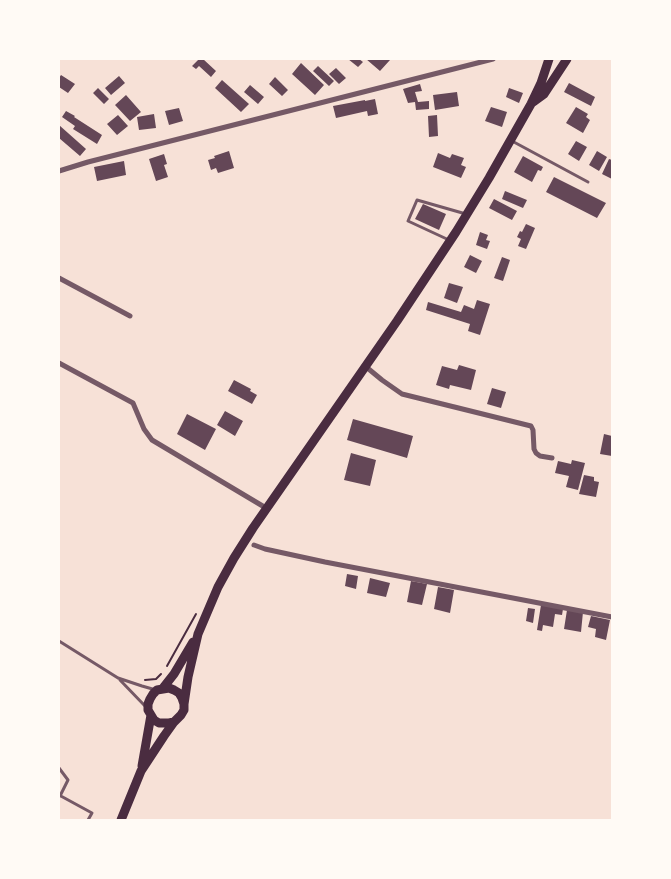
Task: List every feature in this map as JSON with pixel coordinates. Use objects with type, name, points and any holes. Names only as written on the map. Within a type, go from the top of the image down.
[{"type":"main road","points":[[174,722],[154,720],[148,704],[150,698],[174,674],[198,634],[218,587],[266,508],[365,366],[467,214],[531,104],[549,59]]},
{"type":"main road","points":[[531,104],[544,94],[567,59]]},
{"type":"main road","points":[[121,820],[141,771],[174,722],[182,715],[198,634]]},
{"type":"main road","points":[[160,689],[169,688],[179,693],[184,704]]},
{"type":"main road","points":[[141,771],[150,712]]},
{"type":"street","points":[[59,171],[493,59]]},
{"type":"street","points":[[59,278],[130,316]]},
{"type":"street","points":[[59,363],[133,403],[144,429],[152,440],[266,508]]},
{"type":"street","points":[[365,366],[402,394],[530,426],[533,430],[536,453],[540,456],[552,458]]},
{"type":"street","points":[[254,545],[325,562],[612,617]]},
{"type":"lane","points":[[511,140],[588,182]]},
{"type":"lane","points":[[450,240],[408,221],[418,200],[467,214]]},
{"type":"lane","points":[[59,641],[118,678],[142,686],[160,689]]},
{"type":"lane","points":[[118,678],[150,712]]},
{"type":"lane","points":[[59,768],[60,772],[68,780],[59,796],[92,813],[88,820]]},
{"type":"building","points":[[199,59],[203,59],[216,71],[211,77],[199,66],[196,69],[192,66]]},
{"type":"building","points":[[348,59],[359,59],[363,62],[358,67]]},
{"type":"building","points":[[366,59],[388,59],[390,60],[380,71]]},
{"type":"building","points":[[301,63],[324,85],[315,95],[292,74]]},
{"type":"building","points":[[318,66],[334,81],[329,86],[313,71]]},
{"type":"building","points":[[336,68],[346,78],[339,84],[329,74]]},
{"type":"building","points":[[61,75],[75,84],[68,93],[59,87]]},
{"type":"building","points":[[119,76],[125,83],[111,95],[105,88]]},
{"type":"building","points":[[275,77],[288,90],[282,96],[269,84]]},
{"type":"building","points":[[222,80],[249,104],[241,112],[215,88]]},
{"type":"building","points":[[569,83],[595,97],[591,106],[564,92]]},
{"type":"building","points":[[420,84],[422,91],[415,92],[418,102],[429,101],[429,109],[416,110],[415,102],[408,103],[403,89]]},
{"type":"building","points":[[250,85],[264,97],[258,104],[244,92]]},
{"type":"building","points":[[98,88],[109,99],[104,104],[93,93]]},
{"type":"building","points":[[509,88],[523,93],[519,103],[506,97]]},
{"type":"building","points":[[457,92],[459,106],[435,110],[433,95]]},
{"type":"building","points":[[126,95],[141,112],[130,121],[115,105]]},
{"type":"building","points":[[375,99],[378,114],[368,116],[367,111],[336,118],[333,106]]},
{"type":"building","points":[[491,107],[507,112],[502,127],[485,121]]},
{"type":"building","points":[[576,107],[588,114],[586,117],[590,120],[583,133],[566,123]]},
{"type":"building","points":[[179,108],[183,121],[169,125],[165,111]]},
{"type":"building","points":[[66,111],[102,135],[97,144],[73,129],[75,126],[62,117]]},
{"type":"building","points":[[154,114],[156,128],[139,130],[137,117]]},
{"type":"building","points":[[118,115],[128,126],[117,135],[107,124]]},
{"type":"building","points":[[437,115],[438,136],[429,137],[428,116]]},
{"type":"building","points":[[59,125],[86,149],[80,156],[59,138]]},
{"type":"building","points":[[576,141],[587,147],[579,161],[568,154]]},
{"type":"building","points":[[229,151],[234,168],[218,173],[216,168],[211,170],[208,160]]},
{"type":"building","points":[[597,151],[607,157],[599,171],[589,165]]},
{"type":"building","points":[[438,153],[450,158],[452,154],[464,158],[461,165],[466,167],[461,178],[433,167]]},
{"type":"building","points":[[164,154],[167,164],[164,165],[168,177],[156,181],[149,159]]},
{"type":"building","points":[[523,156],[543,167],[541,171],[538,170],[532,182],[514,172]]},
{"type":"building","points":[[609,159],[612,160],[612,179],[602,174]]},
{"type":"building","points":[[124,161],[126,175],[97,181],[94,167]]},
{"type":"building","points":[[554,177],[606,203],[597,218],[546,192]]},
{"type":"building","points":[[505,191],[527,200],[523,208],[502,199]]},
{"type":"building","points":[[494,199],[517,211],[512,220],[489,208]]},
{"type":"building","points":[[423,204],[446,214],[439,230],[415,219]]},
{"type":"building","points":[[526,224],[535,228],[526,249],[518,246],[521,239],[517,237]]},
{"type":"building","points":[[480,232],[488,235],[486,240],[490,241],[487,249],[476,245]]},
{"type":"building","points":[[470,255],[482,261],[476,273],[464,267]]},
{"type":"building","points":[[502,257],[510,260],[503,281],[494,278]]},
{"type":"building","points":[[449,283],[463,287],[457,303],[444,298]]},
{"type":"building","points":[[477,300],[490,304],[480,335],[468,331],[470,324],[426,310],[428,302],[461,312],[464,305],[474,309]]},
{"type":"building","points":[[459,365],[476,370],[471,390],[450,385],[449,389],[436,385],[442,366],[457,370]]},
{"type":"building","points":[[234,380],[251,389],[250,391],[257,395],[252,404],[228,391]]},
{"type":"building","points":[[492,388],[506,392],[501,408],[487,404]]},
{"type":"building","points":[[225,411],[243,421],[235,436],[217,425]]},
{"type":"building","points":[[187,414],[216,429],[205,450],[177,434]]},
{"type":"building","points":[[353,419],[413,436],[407,458],[347,440]]},
{"type":"building","points":[[604,434],[612,436],[612,456],[600,454]]},
{"type":"building","points":[[351,453],[376,460],[370,486],[344,480]]},
{"type":"building","points":[[572,460],[585,463],[578,490],[566,487],[569,476],[555,473],[558,461],[571,464]]},
{"type":"building","points":[[584,475],[594,477],[594,481],[599,482],[596,497],[579,494]]},
{"type":"building","points":[[347,574],[358,576],[356,589],[345,586]]},
{"type":"building","points":[[370,578],[390,583],[386,597],[367,593]]},
{"type":"building","points":[[411,581],[427,584],[422,605],[407,602]]},
{"type":"building","points":[[438,587],[454,590],[450,613],[434,609]]},
{"type":"building","points":[[541,605],[563,609],[562,615],[555,614],[553,627],[543,625],[542,631],[537,630]]},
{"type":"building","points":[[528,608],[535,609],[533,623],[526,621]]},
{"type":"building","points":[[567,610],[583,612],[581,632],[564,629]]},
{"type":"building","points":[[591,616],[610,620],[606,640],[595,637],[596,629],[588,627]]}]
